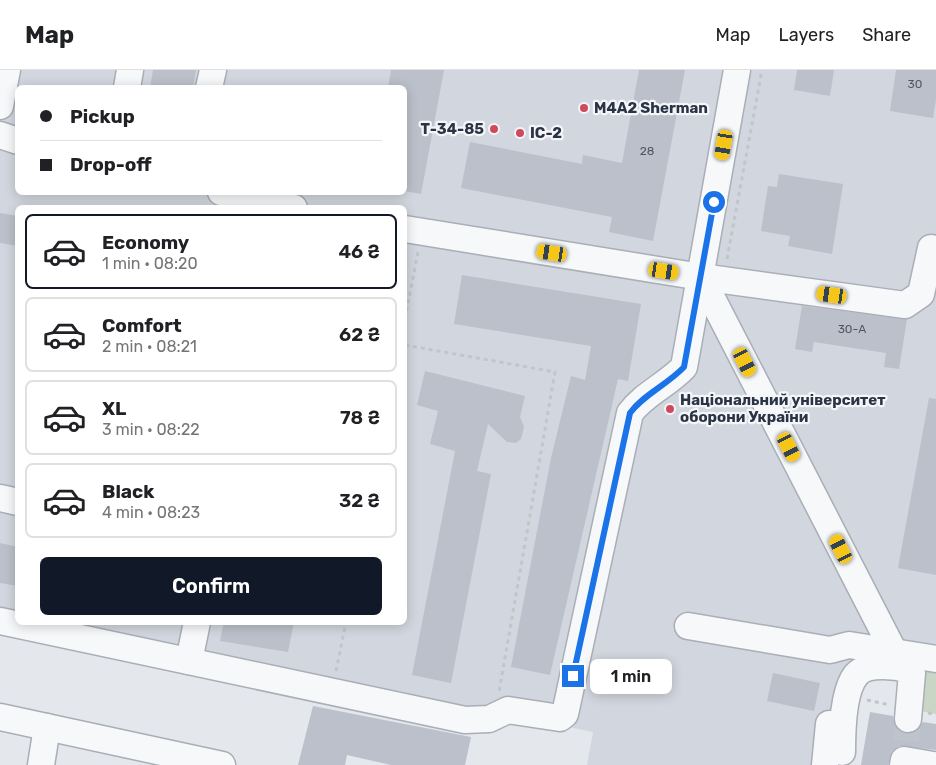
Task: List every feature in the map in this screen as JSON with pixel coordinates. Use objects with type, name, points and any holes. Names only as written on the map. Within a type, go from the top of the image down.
[{"type":"lane","points":[[0,106],[7,70]]},
{"type":"lane","points":[[128,85],[130,70]]},
{"type":"lane","points":[[210,85],[213,70]]},
{"type":"lane","points":[[19,625],[332,692],[479,721],[489,719],[508,710],[556,719],[565,714],[630,413],[638,402],[674,378],[684,367],[712,278],[737,70]]},
{"type":"lane","points":[[0,136],[15,140]]},
{"type":"lane","points":[[234,195],[276,205]]},
{"type":"lane","points":[[414,231],[712,278],[905,305],[921,294],[931,248]]},
{"type":"lane","points":[[712,278],[894,652]]},
{"type":"lane","points":[[0,498],[15,501]]},
{"type":"lane","points":[[0,621],[15,624]]},
{"type":"lane","points":[[189,661],[196,625]]},
{"type":"lane","points":[[688,626],[830,650],[854,646],[936,659]]},
{"type":"lane","points":[[834,758],[825,748],[837,676],[854,646]]},
{"type":"lane","points":[[834,758],[848,695],[857,674],[866,669],[883,666],[910,670],[912,673],[906,739],[933,765]]},
{"type":"lane","points":[[0,717],[47,727],[154,758],[222,765]]},
{"type":"lane","points":[[41,765],[47,727]]},
{"type":"path","points":[[712,278],[762,70]]},
{"type":"path","points":[[407,299],[414,231]]},
{"type":"path","points":[[407,345],[555,372],[499,690],[508,710]]},
{"type":"path","points":[[332,692],[345,625]]},
{"type":"path","points":[[865,710],[867,700],[906,739],[936,714]]},
{"type":"shaded area","name":"Національний університет оборони України","points":[[0,70],[936,70],[936,667],[856,654],[835,701],[831,765],[587,765],[593,732],[70,625],[407,625],[407,205],[15,205],[15,614],[0,611]]},
{"type":"green space","points":[[913,663],[936,667],[936,714],[909,709]]},
{"type":"building","points":[[153,70],[196,70],[194,85],[150,85]]},
{"type":"building","points":[[391,70],[444,70],[421,194],[407,191],[407,85],[388,85]]},
{"type":"building","points":[[639,70],[685,70],[653,241],[609,232],[612,217],[461,188],[470,142],[582,164],[583,155],[622,163]]},
{"type":"building","points":[[797,70],[834,70],[830,96],[794,90]]},
{"type":"building","points":[[896,70],[936,70],[936,99],[933,118],[890,111]]},
{"type":"building","points":[[779,174],[843,184],[832,254],[788,246],[790,236],[761,231],[768,186],[777,187]]},
{"type":"building","points":[[0,213],[15,216],[15,246],[0,243]]},
{"type":"building","points":[[462,275],[641,304],[628,381],[618,379],[550,675],[511,667],[551,458],[571,376],[585,380],[591,346],[454,324]]},
{"type":"building","points":[[802,306],[907,319],[899,369],[884,367],[886,353],[814,342],[812,352],[795,349]]},
{"type":"building","points":[[425,371],[525,396],[520,417],[524,427],[521,439],[516,443],[507,442],[488,424],[477,471],[491,474],[451,683],[412,675],[455,451],[430,444],[438,411],[417,405]]},
{"type":"building","points":[[929,398],[936,399],[936,575],[898,568]]},
{"type":"building","points":[[0,543],[15,546],[15,586],[0,583]]},
{"type":"building","points":[[223,625],[293,625],[288,652],[220,641]]},
{"type":"building","points":[[773,673],[820,683],[814,711],[767,701]]},
{"type":"building","points":[[313,706],[471,737],[465,765],[391,765],[347,755],[345,765],[298,765]]},
{"type":"building","points":[[870,712],[893,716],[895,726],[899,731],[906,734],[915,732],[923,722],[936,724],[936,750],[899,746],[892,751],[888,765],[861,765]]},
{"type":"tunnel","points":[[906,741],[908,719]]},
{"type":"place","name":"M4A2 Sherman","points":[[584,108]]},
{"type":"place","name":"Т-34-85","points":[[494,129]]},
{"type":"place","name":"ІС-2","points":[[520,133]]},
{"type":"place","name":"Національний університет оборони України","points":[[670,409]]},
{"type":"route","points":[[573,676],[630,413],[638,402],[674,378],[684,367],[714,202]]}]
